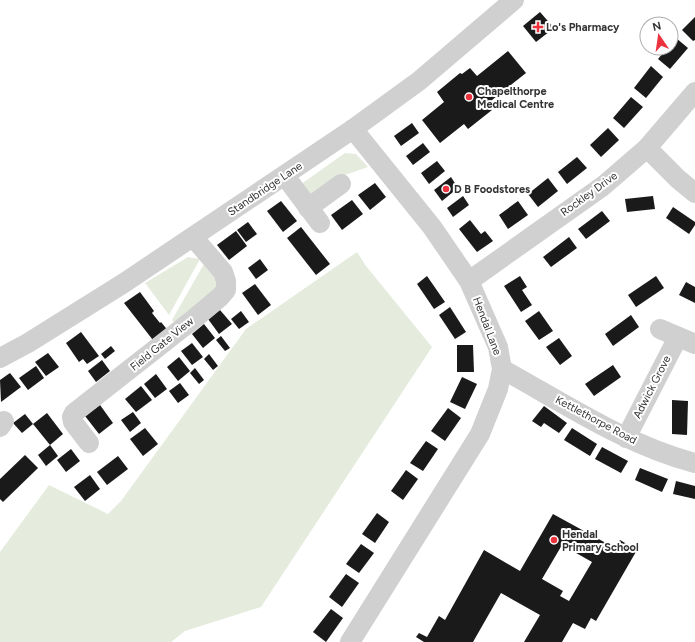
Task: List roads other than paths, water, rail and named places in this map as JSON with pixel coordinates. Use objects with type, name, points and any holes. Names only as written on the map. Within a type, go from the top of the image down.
[{"type":"street","name":"Standbridge Lane","points":[[0,358],[28,343],[117,287],[285,176],[353,129],[419,81],[514,0]]},
{"type":"street","name":"Rockley Drive","points":[[469,281],[603,186],[647,148],[695,92]]},
{"type":"street","name":"Hendal Lane","points":[[350,642],[480,434],[498,389],[502,369],[498,347],[469,281],[432,227],[353,129]]},
{"type":"street","points":[[647,148],[678,179],[695,193]]},
{"type":"street","points":[[285,176],[314,216],[342,184]]},
{"type":"street","name":"Field Gate View","points":[[90,443],[74,422],[72,417],[74,412],[184,327],[220,297],[226,290],[226,281],[223,272],[193,237]]},
{"type":"street","name":"Adwick Grove","points":[[626,438],[686,340],[660,329]]},
{"type":"street","name":"Kettlethorpe Road","points":[[502,369],[626,438],[657,451],[695,463]]},
{"type":"place","name":"Lo's Pharmacy","points":[[538,27]]},
{"type":"place","name":"Chapelthorpe Medical Centre","points":[[469,97]]},
{"type":"place","name":"D B Foodstores","points":[[446,189]]},
{"type":"place","name":"Hendal Primary School","points":[[554,540]]}]
